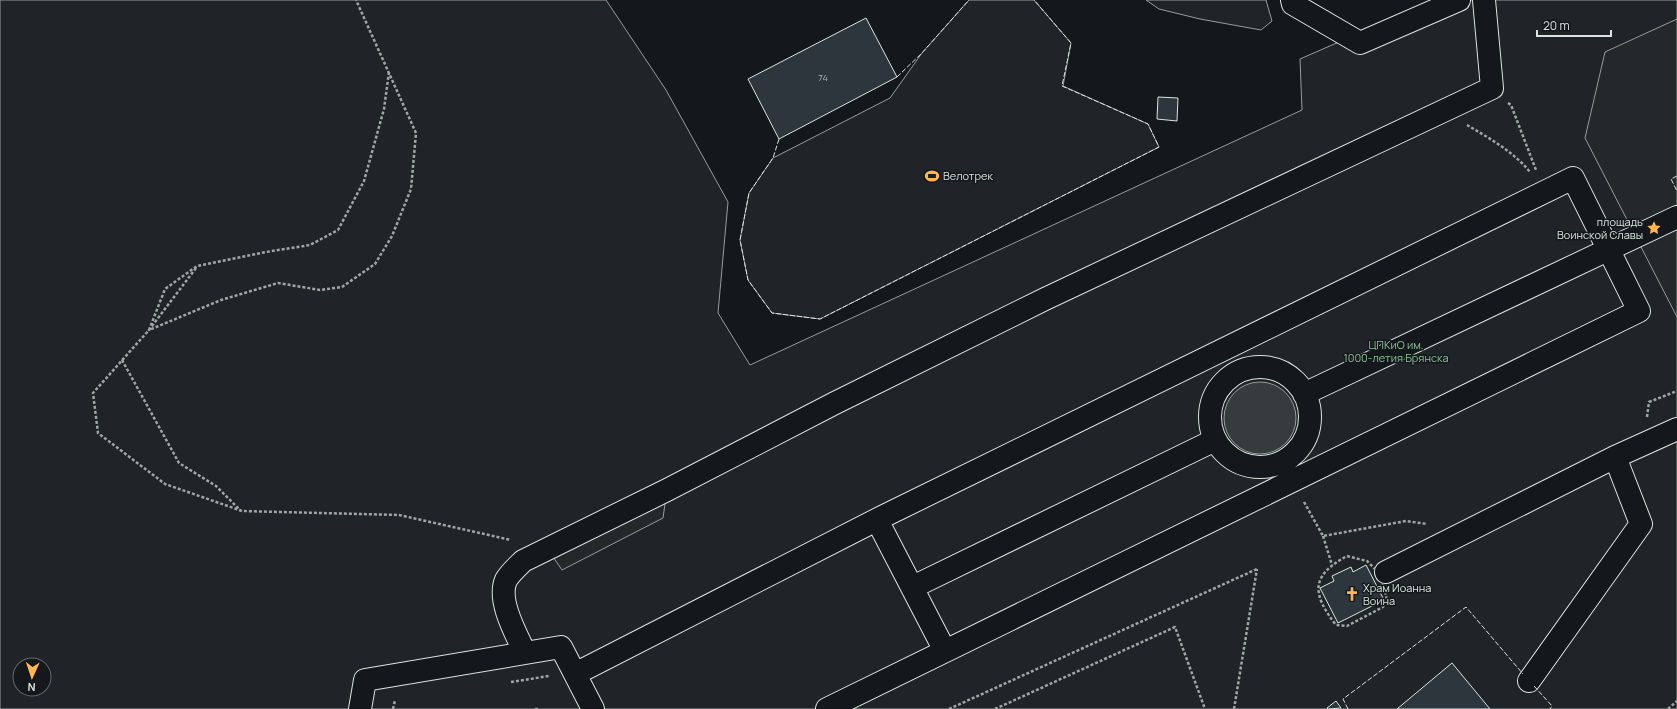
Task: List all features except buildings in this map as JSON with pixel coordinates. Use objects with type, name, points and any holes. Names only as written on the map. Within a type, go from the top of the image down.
[{"type":"street","points":[[1292,0],[1293,4],[1360,43],[1459,0]]},
{"type":"street","points":[[525,653],[515,632],[504,602],[506,580],[523,561],[667,490],[835,403],[1044,300],[1492,88],[1484,0]]},
{"type":"street","points":[[575,674],[877,520],[1573,178],[1638,311],[1287,471],[945,651],[827,709]]},
{"type":"street","points":[[1304,394],[1677,217]]},
{"type":"street","points":[[1225,349],[1237,372]]},
{"type":"street","points":[[1256,367],[1275,370],[1292,379],[1304,394],[1310,413],[1307,432],[1287,471],[1244,465],[1227,456],[1215,440],[1210,421],[1212,402],[1221,384],[1237,372],[1256,367]]},
{"type":"street","points":[[1386,572],[1615,457],[1677,429]]},
{"type":"street","points":[[913,587],[1215,440]]},
{"type":"street","points":[[1529,681],[1641,524],[1615,457]]},
{"type":"street","points":[[877,520],[945,651]]},
{"type":"street","points":[[360,709],[366,680],[561,647],[593,709]]},
{"type":"path","points":[[149,330],[220,300],[278,283],[320,290],[342,287],[375,264],[392,236],[411,189],[416,133],[356,0]]},
{"type":"path","points":[[149,330],[164,289],[197,266],[310,245],[338,230],[364,181],[384,109],[389,72]]},
{"type":"path","points":[[1492,88],[1511,105],[1545,191]]},
{"type":"path","points":[[1442,112],[1487,136],[1523,164],[1545,191]]},
{"type":"path","points":[[197,266],[149,330],[93,393],[98,433],[165,484],[242,511],[400,515],[547,548]]},
{"type":"path","points":[[122,360],[180,463],[216,486],[242,511]]},
{"type":"path","points":[[1287,471],[1323,536],[1332,565]]},
{"type":"path","points":[[1323,536],[1406,521],[1429,525]]},
{"type":"path","points":[[1347,556],[1367,561],[1378,572],[1386,572],[1382,580],[1387,600],[1383,607],[1347,626],[1336,625],[1322,604],[1318,586],[1322,575],[1332,565],[1347,556]]},
{"type":"path","points":[[949,709],[1257,569],[1234,709]]},
{"type":"path","points":[[995,709],[1175,627],[1205,709]]},
{"type":"path","points":[[504,683],[551,675]]},
{"type":"path","points":[[393,709],[395,700],[403,699]]},
{"type":"path","points":[[1668,709],[1677,701]]},
{"type":"green space","name":"ЦПКиО им. 1000-летия Брянска","points":[[0,0],[606,0],[666,90],[728,202],[718,313],[750,365],[1302,110],[1300,59],[1435,0],[1677,0],[1677,709],[0,709]]},
{"type":"green space","name":"Велотрек","points":[[969,0],[1034,0],[1071,43],[1063,86],[1148,124],[1159,147],[820,319],[772,313],[748,280],[740,240],[749,193],[773,158],[890,98],[922,53]]},
{"type":"green space","points":[[1146,0],[1266,0],[1272,21],[1261,30],[1200,19],[1159,9]]},
{"type":"shaded area","name":"площадь Воинской Славы","points":[[1677,19],[1677,317],[1585,138],[1605,52]]},
{"type":"shaded area","points":[[1260,382],[1280,388],[1290,398],[1296,418],[1290,438],[1280,448],[1260,454],[1240,448],[1230,438],[1224,418],[1230,398],[1240,388]]},
{"type":"shaded area","points":[[667,490],[663,518],[562,570],[547,548]]},
{"type":"fence","points":[[897,77],[922,53],[969,0]]},
{"type":"fence","points":[[779,139],[773,158],[749,193],[740,240],[748,280],[772,313],[820,319],[1159,147],[1148,124],[1062,86],[1071,43],[1034,0]]},
{"type":"fence","points":[[1677,176],[1671,179],[1677,191]]},
{"type":"fence","points":[[1348,709],[1343,699],[1466,607],[1523,674]]},
{"type":"fence","points":[[1534,686],[1552,706],[1550,709]]},
{"type":"place","name":"Велотрек","points":[[932,176]]},
{"type":"place","name":"площадь Воинской Славы","points":[[1654,228]]},
{"type":"place","name":"Храм Иоанна Воина","points":[[1352,594]]}]
